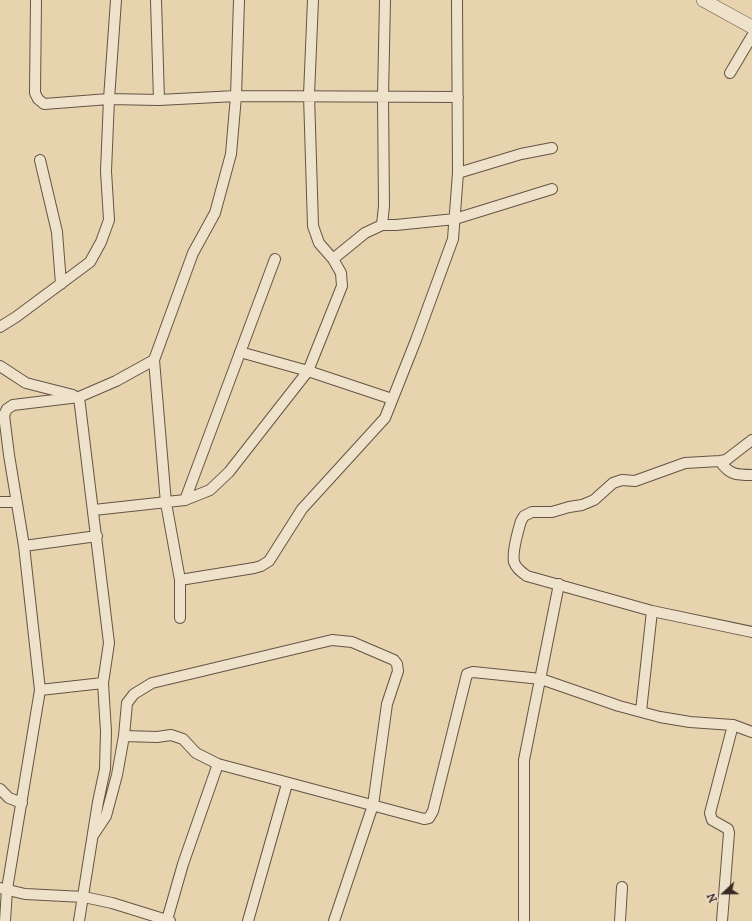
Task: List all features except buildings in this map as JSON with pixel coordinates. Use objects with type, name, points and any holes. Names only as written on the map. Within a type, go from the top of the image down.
[{"type":"street","points":[[36,0],[35,93],[38,99],[44,104],[109,99],[159,100],[236,96],[309,95],[458,97]]},
{"type":"street","points":[[0,327],[62,284],[90,262],[101,242],[109,220],[106,171],[109,99],[116,0]]},
{"type":"street","points":[[156,0],[159,100]]},
{"type":"street","points":[[180,618],[180,580],[166,503],[154,360],[193,253],[215,213],[231,154],[236,96],[239,0]]},
{"type":"street","points":[[94,510],[185,500],[210,490],[229,472],[308,371],[342,286],[341,273],[334,259],[319,243],[313,226],[309,95],[313,0]]},
{"type":"street","points":[[382,225],[384,206],[383,97],[385,0]]},
{"type":"street","points":[[180,580],[262,566],[269,560],[302,509],[385,418],[416,340],[453,239],[458,172],[457,0]]},
{"type":"street","points":[[703,0],[752,27]]},
{"type":"street","points":[[730,73],[752,36]]},
{"type":"street","points":[[458,172],[521,154],[552,148]]},
{"type":"street","points":[[40,160],[57,232],[62,284]]},
{"type":"street","points":[[334,259],[365,233],[382,225],[455,219],[552,189]]},
{"type":"street","points":[[185,500],[275,259]]},
{"type":"street","points":[[240,352],[308,371],[392,399]]},
{"type":"street","points":[[5,921],[4,888],[22,803],[40,690],[24,546],[8,455],[4,416],[7,409],[14,405],[79,397],[116,381],[154,360]]},
{"type":"street","points":[[0,366],[26,383],[79,397]]},
{"type":"street","points":[[79,397],[94,510],[109,643],[103,683],[106,732],[105,769],[98,802],[79,921]]},
{"type":"street","points":[[752,440],[726,460],[685,463],[635,481],[622,480],[613,483],[594,500],[582,505],[552,512],[532,512],[524,516],[521,521],[514,556],[514,562],[520,572],[527,576],[652,611],[752,632]]},
{"type":"street","points":[[720,461],[724,468],[731,473],[737,475],[752,475]]},
{"type":"street","points":[[0,502],[16,502]]},
{"type":"street","points":[[24,546],[97,536]]},
{"type":"street","points":[[524,921],[524,760],[559,584]]},
{"type":"street","points":[[641,711],[652,611]]},
{"type":"street","points":[[94,834],[106,816],[117,775],[124,736],[127,703],[134,694],[152,683],[332,640],[352,642],[394,660],[397,664],[398,671],[387,704],[373,805],[334,921]]},
{"type":"street","points":[[124,736],[157,737],[171,735],[183,739],[196,753],[218,764],[287,784],[424,819],[429,818],[433,811],[467,674],[473,672],[541,679],[619,706],[660,717],[690,722],[733,725],[752,732]]},
{"type":"street","points":[[40,690],[103,683]]},
{"type":"street","points":[[722,921],[729,833],[728,829],[712,820],[710,813],[733,725]]},
{"type":"street","points":[[4,888],[25,894],[84,897],[112,903],[168,920],[183,864],[218,764]]},
{"type":"street","points":[[248,921],[287,784]]},
{"type":"street","points":[[0,789],[10,798],[22,803]]},
{"type":"street","points":[[620,921],[622,887]]}]
